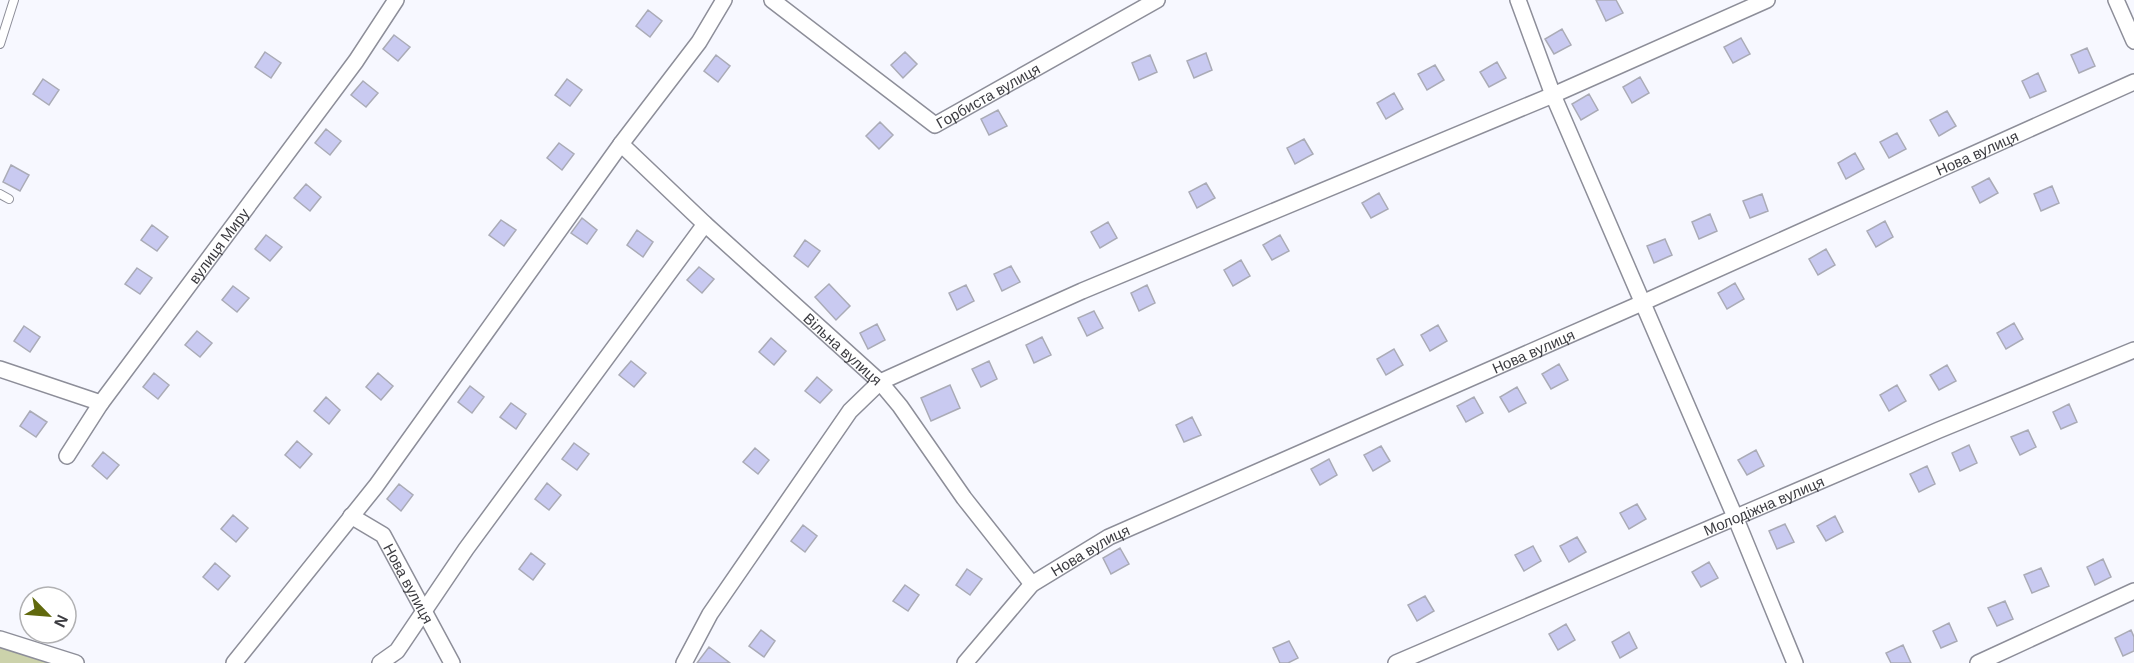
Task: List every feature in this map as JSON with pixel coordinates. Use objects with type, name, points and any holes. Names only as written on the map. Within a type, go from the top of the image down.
[{"type":"street","name":"вулиця Миру","points":[[67,456],[101,403],[356,61],[396,0]]},
{"type":"street","points":[[234,663],[376,486],[621,144],[699,42],[724,0]]},
{"type":"street","name":"Горбиста вулиця","points":[[772,0],[934,125],[1157,0]]},
{"type":"street","points":[[1518,0],[1553,95],[1796,663]]},
{"type":"street","points":[[684,663],[710,614],[843,421],[850,411],[880,382],[1082,291],[1553,95],[1767,0]]},
{"type":"street","points":[[2116,0],[2134,41]]},
{"type":"street","name":"Нова вулиця","points":[[965,663],[1032,584],[1109,537],[1642,303],[2134,82]]},
{"type":"street","name":"Вільна вулиця","points":[[621,144],[705,224],[880,382],[900,406],[964,498],[1032,584]]},
{"type":"street","points":[[380,663],[397,651],[466,549],[705,224]]},
{"type":"street","name":"Молодіжна вулиця","points":[[1396,663],[1939,430],[2134,350]]},
{"type":"street","points":[[0,369],[101,403]]},
{"type":"street","name":"Нова вулиця","points":[[351,516],[383,535],[452,663]]},
{"type":"street","points":[[1978,663],[2134,591]]},
{"type":"street","points":[[0,639],[76,663]]},
{"type":"lane","points":[[0,44],[14,0]]},
{"type":"lane","points":[[0,194],[9,199]]},
{"type":"green space","points":[[0,644],[57,663],[0,663]]},
{"type":"building","points":[[1596,0],[1616,0],[1623,13],[1606,21]]},
{"type":"building","points":[[648,10],[662,21],[650,37],[636,26]]},
{"type":"building","points":[[1562,29],[1571,45],[1554,54],[1545,39]]},
{"type":"building","points":[[394,35],[410,47],[398,61],[383,49]]},
{"type":"building","points":[[1741,38],[1750,54],[1733,63],[1724,47]]},
{"type":"building","points":[[2087,48],[2095,66],[2079,73],[2071,55]]},
{"type":"building","points":[[265,52],[281,63],[271,78],[255,67]]},
{"type":"building","points":[[905,52],[917,64],[903,78],[891,65]]},
{"type":"building","points":[[1206,53],[1212,70],[1194,78],[1187,61]]},
{"type":"building","points":[[716,55],[730,66],[718,82],[704,71]]},
{"type":"building","points":[[1150,55],[1157,72],[1139,80],[1132,63]]},
{"type":"building","points":[[1497,62],[1506,78],[1489,87],[1480,72]]},
{"type":"building","points":[[1435,65],[1444,80],[1427,90],[1418,74]]},
{"type":"building","points":[[2038,73],[2046,91],[2030,98],[2022,81]]},
{"type":"building","points":[[1640,77],[1649,93],[1632,103],[1623,87]]},
{"type":"building","points":[[43,79],[59,90],[49,105],[33,94]]},
{"type":"building","points":[[567,79],[582,90],[570,106],[555,95]]},
{"type":"building","points":[[363,81],[378,93],[366,107],[351,95]]},
{"type":"building","points":[[1394,93],[1403,109],[1386,119],[1377,103]]},
{"type":"building","points":[[1589,94],[1598,110],[1581,120],[1572,104]]},
{"type":"building","points":[[998,110],[1007,126],[989,135],[981,119]]},
{"type":"building","points":[[1947,111],[1956,126],[1939,136],[1930,120]]},
{"type":"building","points":[[880,122],[893,135],[879,149],[866,136]]},
{"type":"building","points":[[326,129],[341,141],[330,155],[315,143]]},
{"type":"building","points":[[1897,133],[1906,149],[1889,158],[1880,142]]},
{"type":"building","points":[[1304,139],[1313,154],[1295,164],[1287,148]]},
{"type":"building","points":[[559,143],[574,154],[562,170],[547,158]]},
{"type":"building","points":[[1855,153],[1864,169],[1846,179],[1838,163]]},
{"type":"building","points":[[11,165],[29,175],[20,191],[3,182]]},
{"type":"building","points":[[1989,178],[1998,193],[1980,203],[1972,187]]},
{"type":"building","points":[[1206,183],[1215,198],[1197,208],[1189,192]]},
{"type":"building","points":[[306,184],[321,197],[310,211],[294,198]]},
{"type":"building","points":[[2052,186],[2059,203],[2041,211],[2034,194]]},
{"type":"building","points":[[1379,193],[1388,209],[1371,218],[1362,203]]},
{"type":"building","points":[[1762,194],[1768,211],[1750,218],[1743,201]]},
{"type":"building","points":[[1710,214],[1717,231],[1699,239],[1692,222]]},
{"type":"building","points":[[582,218],[597,230],[587,244],[571,233]]},
{"type":"building","points":[[501,220],[516,230],[504,246],[489,235]]},
{"type":"building","points":[[1885,221],[1893,237],[1876,247],[1867,231]]},
{"type":"building","points":[[1108,222],[1117,238],[1100,248],[1091,232]]},
{"type":"building","points":[[152,225],[168,237],[157,251],[141,240]]},
{"type":"building","points":[[637,230],[653,242],[643,257],[627,245]]},
{"type":"building","points":[[266,235],[282,247],[270,261],[255,249]]},
{"type":"building","points":[[1280,235],[1289,251],[1272,260],[1263,245]]},
{"type":"building","points":[[1665,239],[1672,255],[1654,263],[1647,246]]},
{"type":"building","points":[[805,240],[820,251],[808,267],[794,256]]},
{"type":"building","points":[[1826,249],[1835,265],[1818,275],[1809,259]]},
{"type":"building","points":[[1241,260],[1250,276],[1233,286],[1224,270]]},
{"type":"building","points":[[1011,266],[1020,282],[1002,291],[994,274]]},
{"type":"building","points":[[699,267],[714,279],[702,293],[687,280]]},
{"type":"building","points":[[137,268],[152,278],[140,294],[125,284]]},
{"type":"building","points":[[1735,283],[1744,299],[1727,309],[1718,293]]},
{"type":"building","points":[[829,284],[850,306],[836,320],[815,297]]},
{"type":"building","points":[[966,285],[974,301],[957,310],[949,293]]},
{"type":"building","points":[[1147,285],[1155,303],[1139,311],[1131,293]]},
{"type":"building","points":[[233,286],[249,298],[237,312],[222,300]]},
{"type":"building","points":[[1094,311],[1103,328],[1087,336],[1078,318]]},
{"type":"building","points":[[2014,323],[2023,339],[2006,349],[1997,333]]},
{"type":"building","points":[[877,324],[885,340],[868,349],[860,333]]},
{"type":"building","points":[[1438,325],[1447,341],[1430,351],[1421,335]]},
{"type":"building","points":[[24,326],[40,337],[30,352],[14,341]]},
{"type":"building","points":[[197,331],[212,343],[200,357],[185,345]]},
{"type":"building","points":[[1042,337],[1051,355],[1034,363],[1026,345]]},
{"type":"building","points":[[771,338],[786,351],[774,365],[759,352]]},
{"type":"building","points":[[1394,349],[1403,365],[1386,375],[1377,359]]},
{"type":"building","points":[[631,361],[646,373],[634,387],[619,375]]},
{"type":"building","points":[[989,361],[997,379],[981,387],[972,369]]},
{"type":"building","points":[[1559,364],[1568,380],[1551,389],[1542,374]]},
{"type":"building","points":[[1947,365],[1956,381],[1939,390],[1930,375]]},
{"type":"building","points":[[154,373],[169,385],[158,399],[143,387]]},
{"type":"building","points":[[378,373],[393,386],[381,400],[366,387]]},
{"type":"building","points":[[817,377],[832,390],[820,403],[805,391]]},
{"type":"building","points":[[950,385],[960,408],[931,421],[921,398]]},
{"type":"building","points":[[1897,385],[1906,401],[1889,411],[1880,395]]},
{"type":"building","points":[[470,386],[484,397],[472,413],[458,402]]},
{"type":"building","points":[[1517,387],[1526,403],[1509,412],[1500,397]]},
{"type":"building","points":[[326,397],[340,410],[329,424],[314,411]]},
{"type":"building","points":[[1474,397],[1483,413],[1466,422],[1457,406]]},
{"type":"building","points":[[511,403],[526,414],[516,429],[500,417]]},
{"type":"building","points":[[2069,404],[2077,422],[2061,429],[2053,412]]},
{"type":"building","points":[[30,411],[47,422],[36,437],[20,426]]},
{"type":"building","points":[[1192,417],[1201,435],[1184,442],[1176,425]]},
{"type":"building","points":[[2028,430],[2036,447],[2020,455],[2011,437]]},
{"type":"building","points":[[297,441],[312,454],[300,468],[285,455]]},
{"type":"building","points":[[574,443],[589,454],[577,470],[562,459]]},
{"type":"building","points":[[1969,445],[1977,463],[1960,471],[1952,453]]},
{"type":"building","points":[[1381,446],[1390,461],[1373,471],[1364,455]]},
{"type":"building","points":[[755,448],[769,460],[758,474],[743,462]]},
{"type":"building","points":[[1756,450],[1764,466],[1747,475],[1738,460]]},
{"type":"building","points":[[103,452],[119,465],[107,479],[92,466]]},
{"type":"building","points":[[1329,459],[1337,475],[1320,485],[1311,469]]},
{"type":"building","points":[[1927,466],[1935,484],[1919,492],[1910,474]]},
{"type":"building","points":[[547,483],[561,495],[549,510],[535,499]]},
{"type":"building","points":[[399,484],[413,495],[401,511],[387,499]]},
{"type":"building","points":[[1637,504],[1646,519],[1629,529],[1620,513]]},
{"type":"building","points":[[233,515],[248,528],[236,542],[221,529]]},
{"type":"building","points":[[1835,516],[1843,532],[1826,541],[1817,526]]},
{"type":"building","points":[[1785,524],[1794,542],[1777,549],[1769,531]]},
{"type":"building","points":[[803,525],[817,536],[805,552],[791,541]]},
{"type":"building","points":[[1577,537],[1586,552],[1569,562],[1560,546]]},
{"type":"building","points":[[1533,546],[1541,561],[1524,571],[1515,555]]},
{"type":"building","points":[[1120,548],[1129,564],[1111,574],[1103,558]]},
{"type":"building","points":[[531,553],[545,564],[533,580],[519,569]]},
{"type":"building","points":[[2103,559],[2111,577],[2095,585],[2087,567]]},
{"type":"building","points":[[1709,562],[1718,578],[1701,587],[1692,572]]},
{"type":"building","points":[[215,563],[230,576],[218,590],[203,577]]},
{"type":"building","points":[[2041,568],[2049,586],[2032,593],[2024,575]]},
{"type":"building","points":[[967,569],[982,579],[970,595],[956,585]]},
{"type":"building","points":[[905,585],[919,595],[908,611],[893,601]]},
{"type":"building","points":[[1425,596],[1434,611],[1417,621],[1408,605]]},
{"type":"building","points":[[2005,601],[2013,619],[1997,626],[1988,608]]},
{"type":"building","points":[[1949,623],[1957,641],[1941,648],[1933,631]]},
{"type":"building","points":[[1566,624],[1575,640],[1558,650],[1549,634]]},
{"type":"building","points":[[761,630],[775,641],[764,657],[749,646]]},
{"type":"building","points":[[2131,630],[2134,637],[2134,651],[2123,656],[2115,638]]},
{"type":"building","points":[[1629,632],[1637,648],[1620,658],[1612,642]]},
{"type":"building","points":[[1289,641],[1298,658],[1288,663],[1280,663],[1273,648]]},
{"type":"building","points":[[1903,645],[1911,663],[1891,663],[1886,653]]},
{"type":"building","points":[[709,647],[730,663],[697,663]]}]
